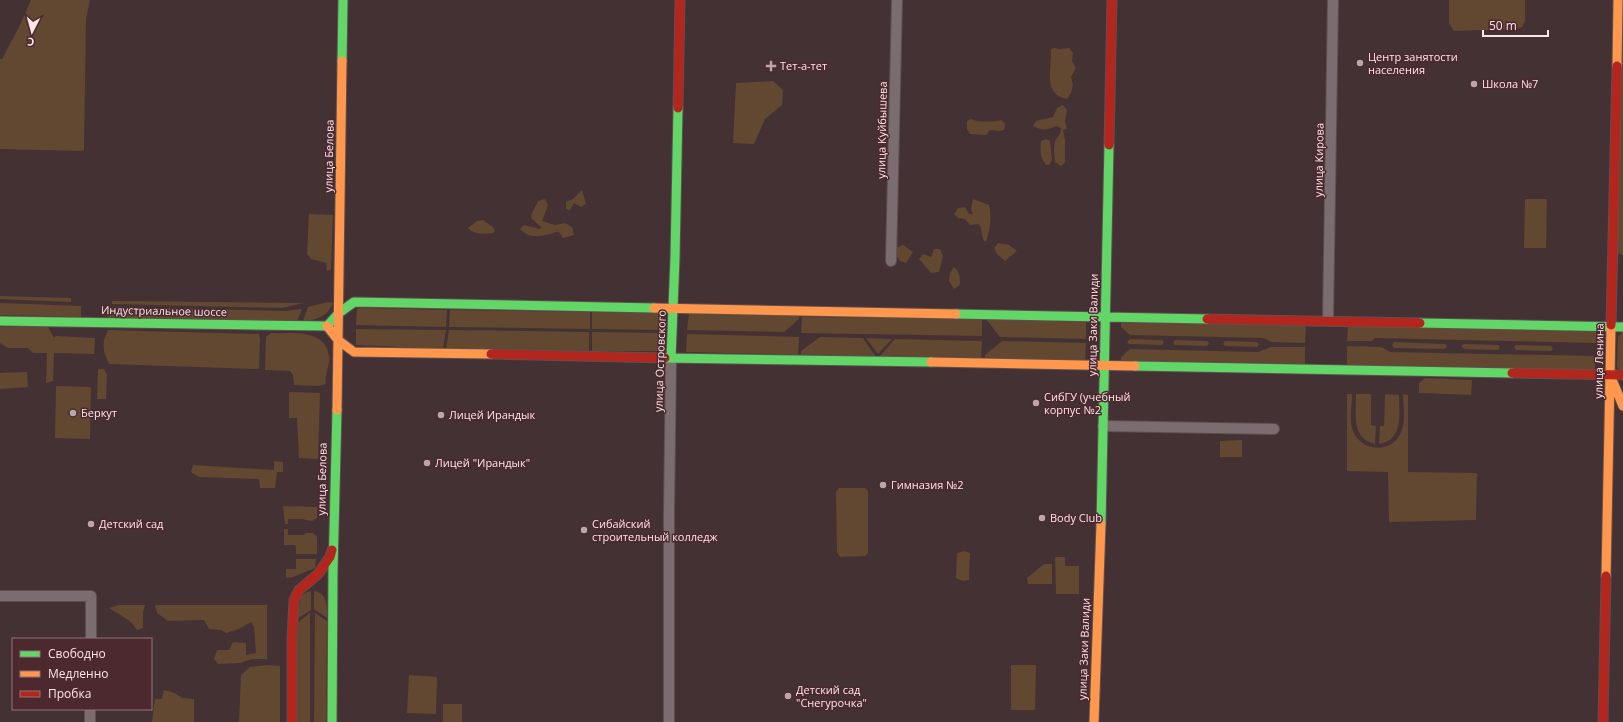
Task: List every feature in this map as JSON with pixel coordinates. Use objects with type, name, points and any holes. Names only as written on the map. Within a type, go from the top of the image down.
[{"type":"main road","name":"улица Белова","points":[[332,722],[333,546],[340,295],[343,0]]},
{"type":"main road","name":"улица Островского","points":[[671,358],[674,308],[680,0]]},
{"type":"main road","name":"улица Заки Валиди","points":[[1094,722],[1103,426],[1112,0]]},
{"type":"main road","name":"улица Ленина","points":[[1603,722],[1618,0]]},
{"type":"main road","points":[[1613,260],[1622,266]]},
{"type":"main road","points":[[1612,326],[1615,306],[1620,294]]},
{"type":"main road","points":[[340,295],[354,302],[1623,327]]},
{"type":"main road","points":[[354,302],[339,313],[327,326],[338,340],[354,352],[1623,376]]},
{"type":"main road","name":"Индустриальное шоссе","points":[[0,321],[327,326]]},
{"type":"main road","points":[[337,365],[354,352]]},
{"type":"main road","points":[[1611,376],[1623,406]]},
{"type":"main road","points":[[1609,441],[1618,435]]},
{"type":"main road","name":"улица Белова","points":[[292,722],[294,600],[299,590],[318,574],[330,557],[333,546]]},
{"type":"main road","points":[[306,584],[322,583],[333,571]]},
{"type":"main road","points":[[322,583],[333,593]]},
{"type":"street","name":"улица Куйбышева","points":[[891,261],[897,0]]},
{"type":"street","name":"улица Кирова","points":[[1328,320],[1333,0]]},
{"type":"street","name":"улица Островского","points":[[669,722],[671,358]]},
{"type":"street","points":[[1103,426],[1274,429]]},
{"type":"street","points":[[0,596],[91,596],[91,638]]},
{"type":"street","points":[[90,710],[90,722]]},
{"type":"shaded area","points":[[31,0],[90,0],[86,19],[84,150],[82,151],[0,149],[0,59],[2,59],[20,25]]},
{"type":"shaded area","points":[[1449,0],[1525,0],[1525,21],[1522,27],[1514,29],[1454,31],[1449,23]]},
{"type":"shaded area","points":[[1623,0],[1623,255],[1617,253]]},
{"type":"shaded area","points":[[1069,48],[1073,53],[1072,61],[1076,68],[1071,77],[1073,85],[1071,93],[1067,99],[1059,96],[1051,87],[1051,49]]},
{"type":"shaded area","points":[[773,81],[783,90],[782,105],[765,119],[754,144],[733,143],[736,83]]},
{"type":"shaded area","points":[[1063,105],[1067,110],[1065,121],[1067,129],[1063,130],[1065,140],[1065,163],[1061,166],[1055,162],[1054,150],[1061,128],[1056,126],[1042,129],[1033,126],[1036,121],[1053,117],[1057,108]]},
{"type":"shaded area","points":[[971,119],[986,122],[1002,120],[1005,124],[1004,130],[990,130],[986,135],[970,134],[967,129],[967,121]]},
{"type":"shaded area","points":[[1046,139],[1050,141],[1052,160],[1049,165],[1046,165],[1041,154],[1041,141]]},
{"type":"shaded area","points":[[582,190],[586,204],[581,207],[574,203],[570,210],[566,209],[566,202],[573,199]]},
{"type":"shaded area","points":[[545,199],[548,205],[542,221],[555,225],[565,223],[572,227],[574,235],[563,238],[557,232],[554,232],[542,236],[534,236],[523,232],[520,229],[524,225],[540,229],[541,227],[531,218],[538,201]]},
{"type":"shaded area","points":[[973,199],[989,205],[990,224],[986,242],[983,239],[979,224],[970,225],[965,219],[958,218],[954,214],[958,208],[965,207],[969,214],[973,214],[971,209]]},
{"type":"shaded area","points":[[1525,199],[1547,199],[1546,248],[1524,248]]},
{"type":"shaded area","points":[[309,214],[333,215],[331,270],[327,271],[326,263],[311,259],[307,254]]},
{"type":"shaded area","points":[[483,220],[493,227],[495,231],[493,233],[476,233],[468,228],[477,221]]},
{"type":"shaded area","points":[[998,243],[1009,245],[1017,251],[1005,261],[997,254],[994,248]]},
{"type":"shaded area","points":[[903,245],[913,252],[906,263],[900,261],[896,255],[896,248]]},
{"type":"shaded area","points":[[934,249],[940,249],[943,256],[939,272],[931,273],[919,259],[923,254],[931,257]]},
{"type":"shaded area","points":[[954,267],[959,275],[960,285],[954,289],[949,281],[950,273]]},
{"type":"shaded area","points":[[0,296],[71,298],[71,302],[0,299]]},
{"type":"shaded area","points":[[112,301],[303,303],[282,308],[112,304]]},
{"type":"shaded area","points":[[328,302],[333,303],[325,315],[317,319],[303,321],[308,307]]},
{"type":"shaded area","points":[[0,303],[81,306],[81,317],[0,315]]},
{"type":"shaded area","points":[[109,307],[286,311],[302,309],[297,321],[108,318]]},
{"type":"shaded area","points":[[357,309],[447,310],[446,327],[356,325]]},
{"type":"shaded area","points":[[450,310],[590,312],[590,329],[449,327]]},
{"type":"shaded area","points":[[592,312],[663,313],[663,330],[592,329]]},
{"type":"shaded area","points":[[689,314],[799,316],[799,319],[784,332],[687,330]]},
{"type":"shaded area","points":[[802,317],[982,319],[982,336],[801,333]]},
{"type":"shaded area","points":[[986,319],[1086,322],[1086,339],[1000,337]]},
{"type":"shaded area","points":[[1121,322],[1306,326],[1305,343],[1272,342],[1263,338],[1130,335],[1121,327]]},
{"type":"shaded area","points":[[1348,326],[1596,331],[1596,343],[1375,338],[1372,341],[1347,341]]},
{"type":"shaded area","points":[[0,327],[48,327],[54,338],[56,336],[95,338],[94,354],[54,353],[53,381],[46,383],[47,353],[33,353],[28,348],[8,348],[0,343]]},
{"type":"shaded area","points":[[356,329],[446,330],[443,349],[356,345]]},
{"type":"shaded area","points":[[108,330],[259,334],[259,369],[109,364],[105,355],[104,347],[104,339]]},
{"type":"shaded area","points":[[449,330],[589,332],[589,351],[446,349]]},
{"type":"shaded area","points":[[592,332],[662,333],[662,351],[592,351]]},
{"type":"shaded area","points":[[1622,332],[1623,371],[1618,369],[1617,366],[1618,337]]},
{"type":"shaded area","points":[[271,333],[306,334],[321,341],[326,347],[329,356],[326,384],[318,386],[294,385],[293,375],[290,371],[265,370],[266,337]]},
{"type":"shaded area","points":[[687,334],[799,337],[798,355],[686,352]]},
{"type":"shaded area","points":[[820,337],[863,338],[876,357],[801,355],[801,351]]},
{"type":"shaded area","points":[[866,338],[892,339],[878,354]]},
{"type":"shaded area","points":[[895,339],[982,341],[981,359],[879,357]]},
{"type":"shaded area","points":[[1130,339],[1162,340],[1164,342],[1162,345],[1129,344],[1127,342]]},
{"type":"shaded area","points":[[1175,340],[1207,341],[1209,343],[1207,346],[1175,345],[1173,343]]},
{"type":"shaded area","points":[[1002,341],[1086,343],[1085,361],[985,359],[985,355]]},
{"type":"shaded area","points":[[1225,341],[1257,342],[1259,344],[1257,347],[1225,346],[1223,344]]},
{"type":"shaded area","points":[[1394,342],[1445,344],[1447,346],[1445,349],[1394,348],[1392,345]]},
{"type":"shaded area","points":[[1464,344],[1498,345],[1500,347],[1498,350],[1464,349],[1461,346]]},
{"type":"shaded area","points":[[1516,345],[1551,346],[1553,349],[1551,351],[1516,350],[1514,347]]},
{"type":"shaded area","points":[[1347,346],[1381,347],[1390,352],[1595,356],[1595,370],[1347,365]]},
{"type":"shaded area","points":[[1271,347],[1305,347],[1305,365],[1121,362],[1121,357],[1130,349],[1258,352]]},
{"type":"shaded area","points":[[98,369],[104,369],[107,375],[106,399],[97,399]]},
{"type":"shaded area","points":[[27,372],[28,387],[0,389],[0,373]]},
{"type":"shaded area","points":[[1425,378],[1472,380],[1471,395],[1419,393],[1419,383]]},
{"type":"shaded area","name":"Беркут","points":[[56,386],[91,387],[90,439],[55,438]]},
{"type":"shaded area","points":[[289,392],[320,393],[318,459],[299,458],[297,418],[289,418]]},
{"type":"shaded area","points":[[1347,394],[1352,394],[1351,418],[1353,431],[1357,438],[1363,443],[1370,447],[1377,448],[1385,447],[1397,439],[1403,428],[1403,394],[1408,395],[1408,472],[1477,473],[1476,520],[1389,522],[1388,472],[1347,471]]},
{"type":"shaded area","points":[[1356,394],[1371,394],[1371,425],[1376,426],[1375,444],[1367,441],[1358,431],[1356,424]]},
{"type":"shaded area","points":[[1385,394],[1399,395],[1399,417],[1398,425],[1393,437],[1379,444],[1380,426],[1384,426]]},
{"type":"shaded area","points":[[1242,440],[1242,457],[1220,457],[1220,441]]},
{"type":"shaded area","points":[[274,461],[283,462],[283,472],[277,472],[275,488],[260,488],[259,479],[199,477],[191,472],[193,465],[274,470]]},
{"type":"shaded area","points":[[839,488],[865,488],[868,491],[868,553],[865,556],[840,557],[837,552],[836,492]]},
{"type":"shaded area","points":[[283,506],[317,507],[317,518],[312,521],[304,519],[288,519],[288,524],[285,524]]},
{"type":"shaded area","points":[[284,529],[288,529],[288,535],[304,535],[305,533],[313,533],[317,537],[317,554],[296,554],[295,545],[284,545]]},
{"type":"shaded area","points":[[964,551],[970,553],[969,580],[963,581],[956,578],[957,553]]},
{"type":"shaded area","points":[[1055,557],[1065,557],[1065,566],[1079,566],[1079,594],[1056,594]]},
{"type":"shaded area","points":[[296,559],[316,559],[315,568],[293,577],[286,578],[286,569],[296,569]]},
{"type":"shaded area","points":[[1044,564],[1052,564],[1052,584],[1028,584],[1027,578]]},
{"type":"shaded area","points":[[311,591],[311,610],[297,619],[301,596]]},
{"type":"shaded area","points":[[314,591],[319,592],[326,601],[327,618],[314,609]]},
{"type":"shaded area","points":[[119,605],[145,605],[143,613],[143,628],[137,630],[128,620],[109,608]]},
{"type":"shaded area","points":[[155,605],[267,605],[267,659],[252,659],[240,663],[218,664],[214,659],[217,650],[229,650],[233,642],[246,643],[246,655],[256,653],[254,627],[251,622],[239,629],[226,633],[221,630],[209,629],[204,620],[168,621],[157,613]]},
{"type":"shaded area","points":[[310,613],[310,722],[297,722],[297,623]]},
{"type":"shaded area","points":[[315,613],[327,621],[326,722],[314,722]]},
{"type":"shaded area","points":[[267,665],[280,666],[280,722],[239,722],[241,675],[250,667]]},
{"type":"shaded area","points":[[1011,665],[1036,665],[1035,710],[1011,710]]},
{"type":"shaded area","points":[[409,675],[437,677],[436,714],[407,713]]},
{"type":"shaded area","points":[[164,690],[175,693],[182,698],[194,699],[194,722],[152,722],[155,699],[162,699]]},
{"type":"shaded area","points":[[443,704],[462,704],[462,722],[443,722]]},
{"type":"traffic: fast","points":[[342,61],[343,0]]},
{"type":"traffic: fast","points":[[671,358],[678,108]]},
{"type":"traffic: fast","points":[[1101,524],[1109,145]]},
{"type":"traffic: fast","points":[[327,326],[339,313],[354,302],[654,308]]},
{"type":"traffic: fast","points":[[956,314],[1207,319]]},
{"type":"traffic: fast","points":[[0,321],[327,326]]},
{"type":"traffic: fast","points":[[1420,323],[1623,327]]},
{"type":"traffic: fast","points":[[665,358],[931,362]]},
{"type":"traffic: fast","points":[[1135,366],[1512,373]]},
{"type":"traffic: fast","points":[[332,722],[333,571],[337,410]]},
{"type":"traffic: slow","points":[[1617,66],[1618,0]]},
{"type":"traffic: slow","points":[[337,410],[342,61]]},
{"type":"traffic: slow","points":[[654,308],[956,314]]},
{"type":"traffic: slow","points":[[1606,576],[1611,325]]},
{"type":"traffic: slow","points":[[327,326],[338,340],[354,352],[491,354]]},
{"type":"traffic: slow","points":[[931,362],[1135,366]]},
{"type":"traffic: slow","points":[[1613,382],[1623,406]]},
{"type":"traffic: slow","points":[[1094,722],[1101,524]]},
{"type":"traffic: jam","points":[[678,108],[680,0]]},
{"type":"traffic: jam","points":[[1109,145],[1112,0]]},
{"type":"traffic: jam","points":[[1611,325],[1617,66]]},
{"type":"traffic: jam","points":[[1207,319],[1420,323]]},
{"type":"traffic: jam","points":[[491,354],[665,358]]},
{"type":"traffic: jam","points":[[1512,373],[1623,375]]},
{"type":"traffic: jam","points":[[292,722],[292,639],[294,600],[299,590],[318,574],[330,557],[332,550]]},
{"type":"traffic: jam","points":[[1603,722],[1606,576]]},
{"type":"place","name":"Центр занятости населения","points":[[1360,63]]},
{"type":"place","name":"Тет-а-тет","points":[[771,66]]},
{"type":"place","name":"Школа №7","points":[[1474,84]]},
{"type":"place","name":"СибГУ (учебный корпус №2","points":[[1036,403]]},
{"type":"place","name":"Беркут","points":[[73,413]]},
{"type":"place","name":"Лицей Ирандык","points":[[441,415]]},
{"type":"place","name":"Лицей \"Ирандык\"","points":[[427,463]]},
{"type":"place","name":"Гимназия №2","points":[[883,485]]},
{"type":"place","name":"Body Club","points":[[1042,518]]},
{"type":"place","name":"Детский сад","points":[[91,524]]},
{"type":"place","name":"Сибайский строительный колледж","points":[[584,530]]},
{"type":"place","name":"Детский сад \"Снегурочка\"","points":[[788,696]]}]
